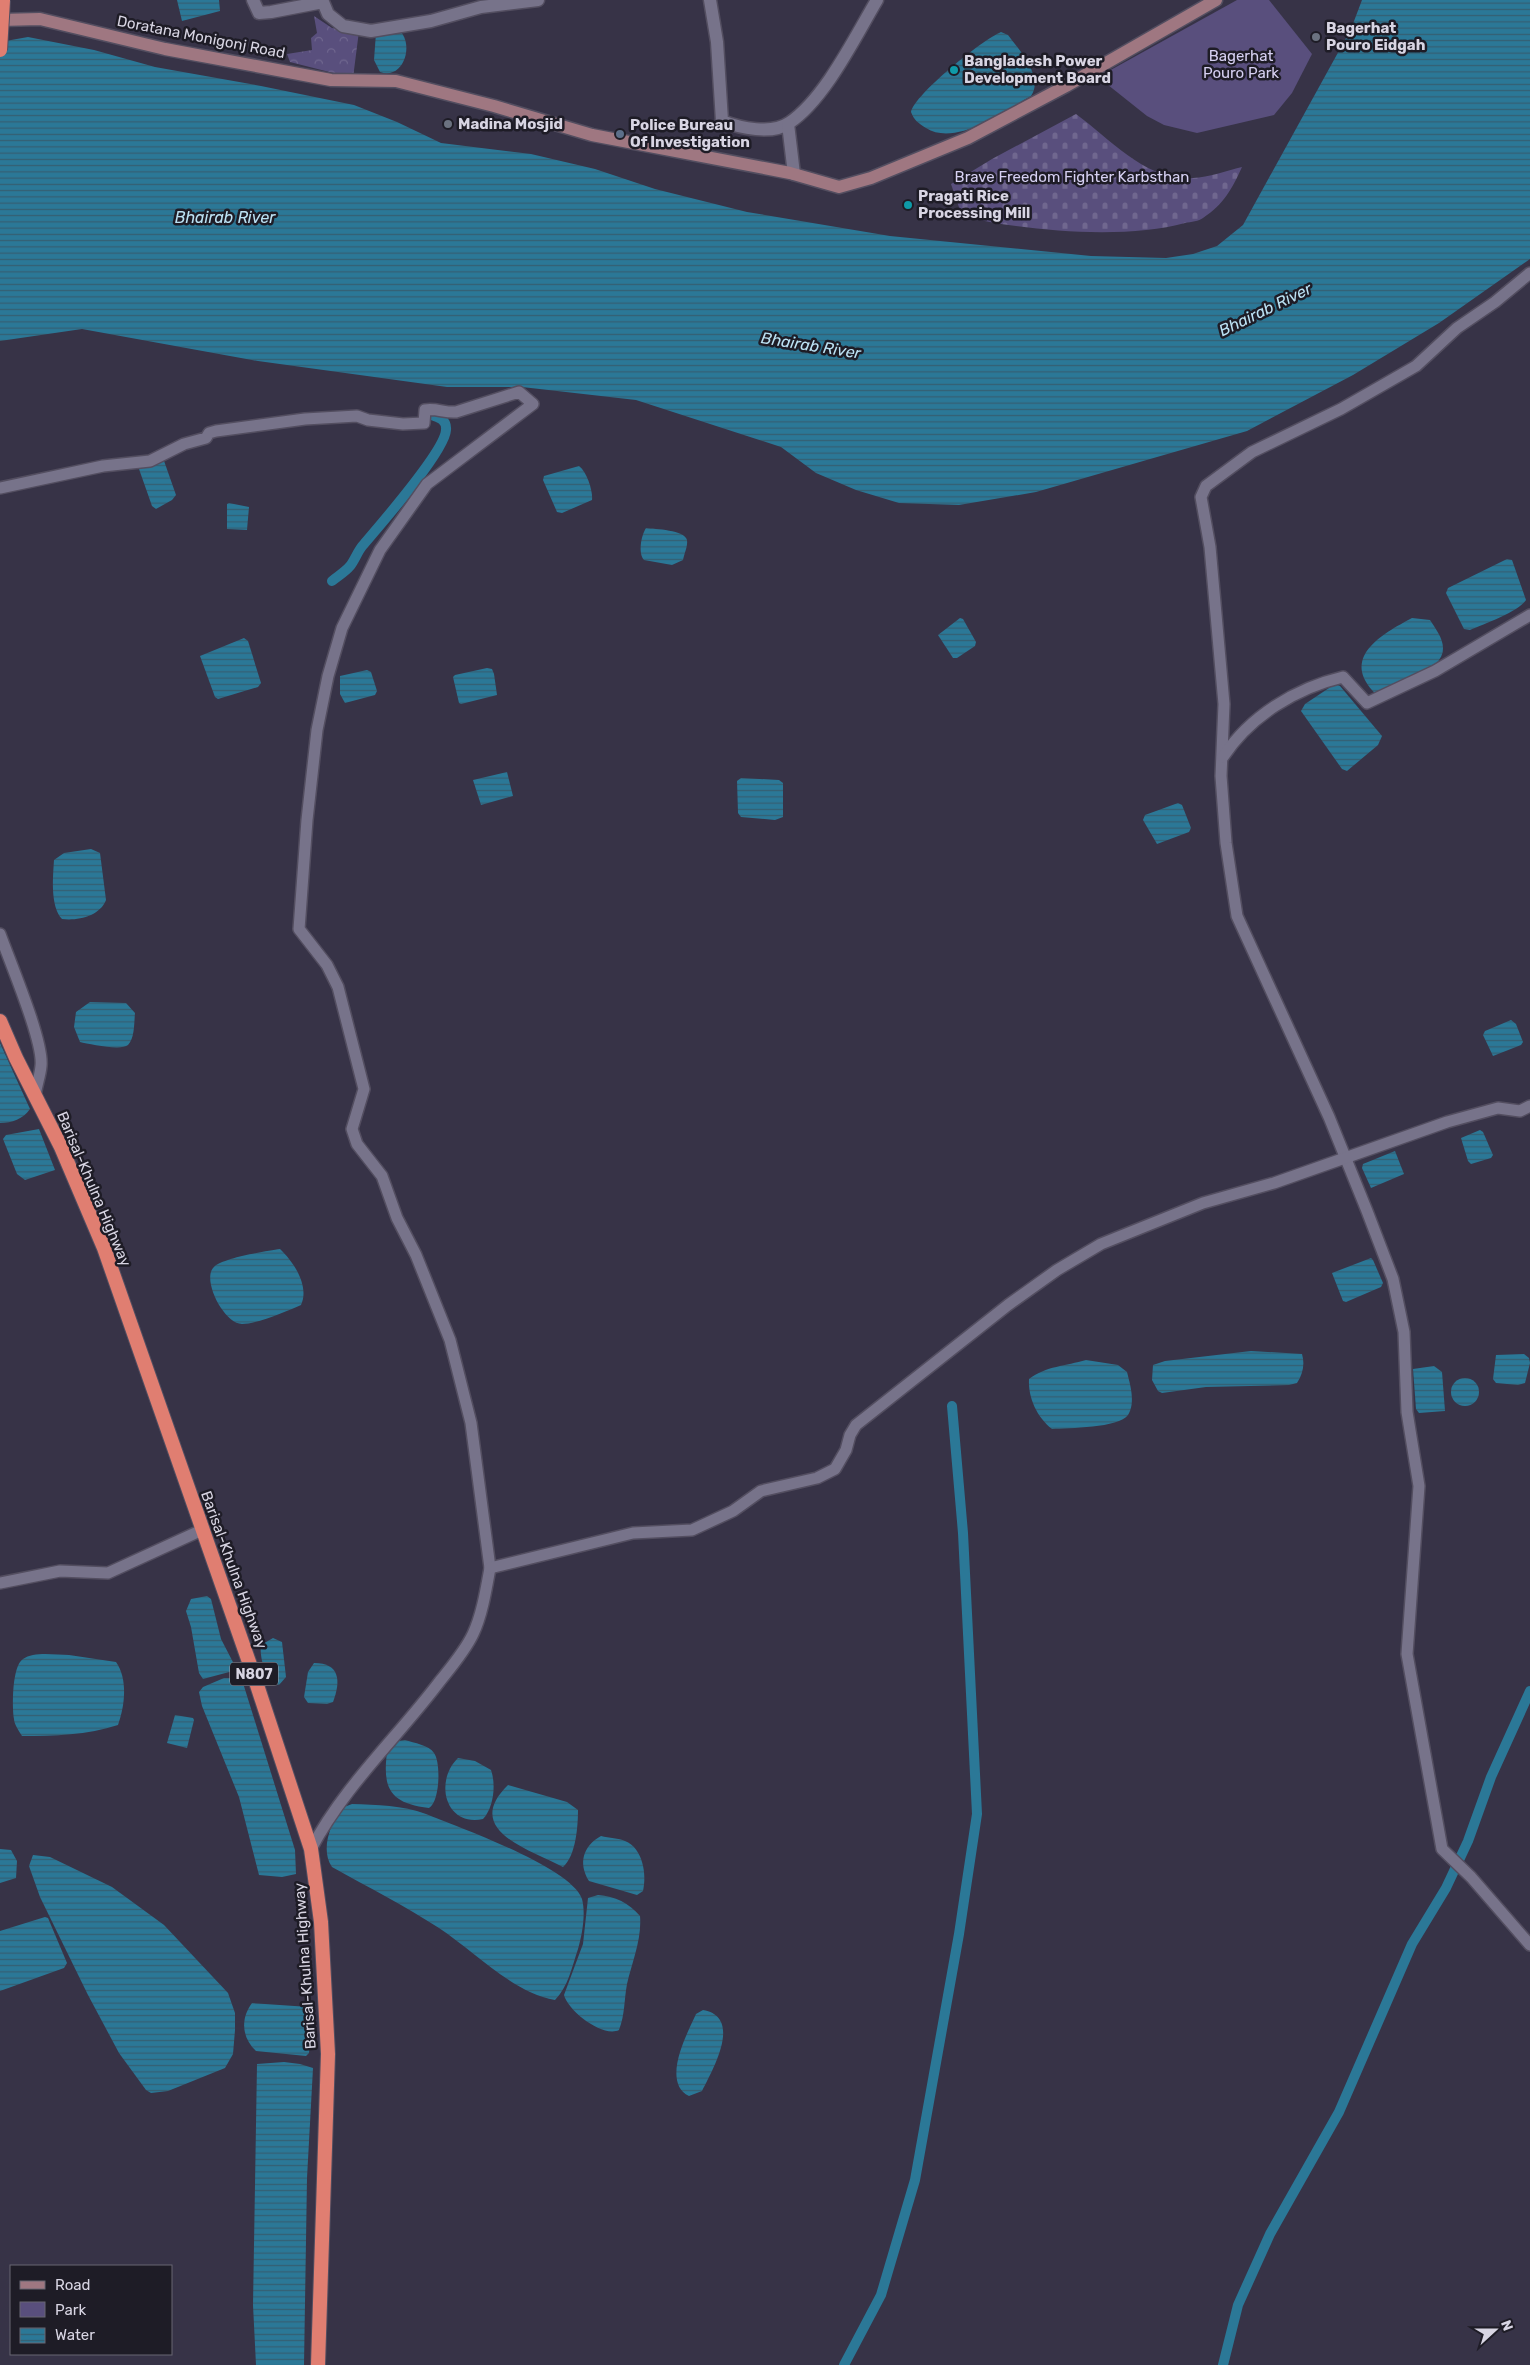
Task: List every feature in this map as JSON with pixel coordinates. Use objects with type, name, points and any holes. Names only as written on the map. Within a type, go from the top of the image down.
[{"type":"highway","points":[[0,50],[3,0]]},
{"type":"highway","name":"Barisal-Khulna Highway","points":[[0,1021],[61,1148],[104,1248],[256,1679],[311,1849],[321,1922],[328,2054],[318,2365]]},
{"type":"main road","name":"Doratana Monigonj Road","points":[[0,20],[40,19],[165,49],[332,80],[396,80],[592,135],[794,174],[839,187],[871,178],[968,138],[1066,86],[1216,0]]},
{"type":"street","points":[[253,0],[259,12],[271,12],[323,2],[328,14],[343,26],[371,31],[431,21],[481,7],[538,0]]},
{"type":"street","points":[[710,0],[718,42],[722,122],[768,130],[788,124],[811,102],[837,68],[877,0]]},
{"type":"street","points":[[788,124],[794,174]]},
{"type":"street","points":[[1530,273],[1495,302],[1457,328],[1416,366],[1341,410],[1252,452],[1206,486],[1201,498],[1210,547],[1224,704],[1222,758],[1226,843],[1237,916],[1329,1117],[1344,1159],[1367,1211],[1392,1279],[1404,1332],[1407,1412],[1419,1486],[1407,1654],[1442,1848],[1472,1877],[1530,1945]]},
{"type":"street","points":[[0,488],[103,466],[150,461],[184,444],[206,438],[209,433],[216,431],[305,419],[357,416],[368,420],[403,424],[424,423],[423,412],[426,410],[446,413],[456,412],[519,392],[533,404],[427,484],[380,550],[342,628],[328,676],[317,730],[307,820],[299,928],[327,965],[338,987],[364,1089],[352,1130],[357,1144],[382,1176],[396,1218],[416,1255],[450,1340],[471,1423],[490,1568],[473,1634],[422,1705],[351,1786],[326,1821],[311,1849]]},
{"type":"street","points":[[1222,758],[1234,739],[1258,717],[1304,691],[1343,677],[1367,703],[1436,671],[1530,615]]},
{"type":"street","points":[[0,934],[38,1042],[41,1066],[36,1083],[35,1096]]},
{"type":"street","points":[[490,1568],[632,1533],[692,1530],[734,1511],[761,1491],[817,1478],[834,1469],[841,1461],[850,1435],[856,1425],[1008,1305],[1057,1270],[1101,1244],[1203,1203],[1274,1183],[1446,1122],[1498,1108],[1520,1111],[1530,1106]]},
{"type":"street","points":[[0,1583],[60,1571],[108,1574],[202,1530]]},
{"type":"green space","name":"Bagerhat Pouro Park","points":[[1237,0],[1269,0],[1312,54],[1292,93],[1274,115],[1197,133],[1164,125],[1147,116],[1098,77]]},
{"type":"green space","points":[[314,16],[332,28],[359,31],[353,78],[290,62],[287,54],[312,50],[311,38],[317,33]]},
{"type":"green space","name":"Brave Freedom Fighter Karbsthan","points":[[1076,114],[1130,157],[1160,173],[1176,177],[1193,178],[1242,167],[1227,196],[1210,213],[1197,221],[1160,228],[1133,231],[1074,232],[1014,226],[962,216],[951,184],[992,159]]},
{"type":"water","points":[[177,0],[219,0],[220,11],[182,21]]},
{"type":"water","name":"Bhairab River","points":[[1362,0],[1530,0],[1530,259],[1439,323],[1353,375],[1247,431],[1036,492],[959,505],[899,503],[856,490],[816,473],[781,447],[636,400],[522,387],[447,387],[258,361],[82,329],[0,341],[0,42],[28,37],[94,50],[155,67],[354,105],[397,122],[441,143],[531,154],[595,169],[655,189],[747,212],[890,236],[1091,256],[1166,258],[1193,254],[1217,246],[1243,225],[1351,29]]},
{"type":"water","points":[[401,32],[406,46],[404,61],[394,71],[388,73],[380,72],[374,60],[376,33]]},
{"type":"water","points":[[1001,32],[1008,35],[1029,64],[1035,81],[1031,96],[994,118],[965,130],[938,133],[926,128],[917,121],[911,112],[924,93],[965,56]]},
{"type":"water","points":[[163,458],[176,495],[172,500],[156,509],[152,506],[139,469]]},
{"type":"water","points":[[579,466],[589,482],[592,500],[562,513],[557,512],[543,480],[544,476]]},
{"type":"water","points":[[227,504],[249,507],[247,530],[227,529]]},
{"type":"water","points":[[646,528],[676,532],[685,537],[687,542],[683,560],[672,565],[644,560],[641,553],[641,544]]},
{"type":"water","points":[[1507,559],[1512,560],[1526,600],[1516,609],[1500,617],[1470,630],[1464,629],[1446,593],[1448,588]]},
{"type":"water","points":[[960,618],[963,619],[976,642],[975,646],[957,658],[953,658],[938,635]]},
{"type":"water","points":[[1412,618],[1430,620],[1442,641],[1441,657],[1427,671],[1417,677],[1376,694],[1366,681],[1362,669],[1363,658],[1369,648],[1378,640]]},
{"type":"water","points":[[244,638],[248,641],[261,683],[258,687],[218,699],[215,697],[200,656]]},
{"type":"water","points":[[487,668],[492,669],[494,674],[497,695],[459,703],[453,677]]},
{"type":"water","points":[[367,670],[371,672],[377,691],[375,695],[345,703],[340,694],[340,676]]},
{"type":"water","points":[[1335,684],[1340,686],[1382,736],[1378,745],[1347,771],[1342,769],[1301,711],[1305,704]]},
{"type":"water","points":[[507,772],[513,796],[481,805],[473,780]]},
{"type":"water","points":[[741,778],[779,780],[783,783],[783,817],[775,820],[741,817],[738,813],[737,781]]},
{"type":"water","points":[[1178,803],[1182,805],[1191,828],[1189,832],[1157,844],[1143,820],[1145,815]]},
{"type":"water","points":[[91,849],[100,853],[106,900],[94,914],[75,919],[62,919],[54,899],[54,860],[64,853]]},
{"type":"water","points":[[90,1002],[126,1003],[135,1013],[133,1034],[128,1045],[112,1047],[80,1042],[74,1027],[76,1012]]},
{"type":"water","points":[[1511,1020],[1516,1024],[1523,1042],[1521,1045],[1493,1056],[1483,1035],[1485,1031]]},
{"type":"water","points":[[0,1043],[30,1109],[17,1120],[0,1123]]},
{"type":"water","points":[[39,1129],[55,1170],[25,1180],[17,1174],[3,1139],[6,1135]]},
{"type":"water","points":[[1480,1130],[1483,1132],[1493,1155],[1491,1158],[1471,1164],[1468,1161],[1461,1138]]},
{"type":"water","points":[[1395,1151],[1404,1174],[1371,1188],[1362,1168],[1363,1164]]},
{"type":"water","points":[[280,1249],[295,1267],[302,1282],[303,1298],[301,1305],[256,1322],[242,1324],[235,1322],[222,1309],[212,1290],[210,1281],[214,1267],[235,1258]]},
{"type":"water","points":[[1371,1258],[1383,1283],[1381,1287],[1346,1302],[1343,1301],[1332,1273]]},
{"type":"water","points":[[1251,1351],[1302,1354],[1303,1369],[1297,1383],[1289,1385],[1206,1387],[1162,1393],[1158,1391],[1152,1380],[1153,1365],[1165,1361]]},
{"type":"water","points":[[1524,1354],[1529,1358],[1530,1363],[1525,1383],[1518,1385],[1496,1383],[1493,1379],[1496,1355]]},
{"type":"water","points":[[1086,1360],[1118,1365],[1127,1372],[1132,1394],[1132,1405],[1128,1415],[1115,1423],[1093,1427],[1052,1429],[1034,1407],[1029,1379],[1042,1371]]},
{"type":"water","points":[[1434,1366],[1442,1372],[1445,1411],[1419,1413],[1416,1409],[1413,1369]]},
{"type":"water","points":[[1465,1378],[1475,1382],[1479,1392],[1475,1402],[1465,1406],[1455,1402],[1451,1392],[1455,1382]]},
{"type":"water","points":[[207,1596],[211,1599],[221,1639],[236,1668],[233,1671],[203,1679],[199,1673],[191,1627],[186,1611],[191,1599]]},
{"type":"water","points":[[273,1638],[282,1642],[286,1677],[279,1685],[270,1680],[264,1669],[261,1656],[261,1645]]},
{"type":"water","points":[[33,1655],[69,1655],[116,1662],[124,1684],[124,1701],[118,1725],[83,1733],[22,1736],[15,1723],[13,1713],[15,1678],[19,1663]]},
{"type":"water","points":[[314,1663],[329,1666],[334,1670],[337,1687],[333,1702],[327,1704],[308,1703],[304,1697],[308,1672]]},
{"type":"water","points":[[224,1678],[233,1678],[243,1683],[295,1850],[296,1874],[282,1877],[259,1875],[239,1797],[202,1706],[199,1692],[203,1687]]},
{"type":"water","points":[[175,1715],[193,1718],[194,1720],[187,1748],[167,1743]]},
{"type":"water","points":[[405,1740],[429,1748],[436,1758],[438,1765],[437,1790],[433,1804],[429,1808],[404,1802],[390,1790],[386,1771],[388,1745],[392,1742]]},
{"type":"water","points":[[458,1758],[475,1761],[491,1770],[493,1776],[492,1802],[483,1819],[470,1820],[460,1816],[452,1809],[447,1800],[445,1790],[446,1778]]},
{"type":"water","points":[[508,1785],[567,1802],[578,1810],[577,1832],[571,1856],[563,1867],[520,1846],[506,1837],[497,1827],[492,1815],[496,1801]]},
{"type":"water","points":[[352,1804],[399,1807],[426,1814],[512,1849],[557,1874],[573,1887],[582,1899],[584,1918],[582,1931],[569,1976],[555,2000],[539,1996],[524,1989],[494,1970],[439,1928],[400,1904],[332,1867],[327,1853],[330,1830],[339,1809]]},
{"type":"water","points":[[601,1836],[623,1840],[636,1850],[644,1870],[643,1891],[637,1895],[589,1881],[584,1868],[584,1856],[590,1845]]},
{"type":"water","points":[[0,1849],[11,1850],[17,1861],[16,1878],[0,1883]]},
{"type":"water","points":[[33,1855],[50,1857],[112,1887],[164,1925],[228,1993],[235,2013],[235,2030],[233,2054],[225,2068],[168,2091],[151,2093],[146,2090],[119,2053],[40,1897],[29,1866]]},
{"type":"water","points":[[598,1895],[621,1901],[640,1916],[638,1942],[627,1984],[622,2019],[619,2030],[612,2031],[604,2030],[587,2022],[572,2008],[564,1995],[583,1944],[588,1898]]},
{"type":"water","points":[[45,1917],[48,1918],[67,1963],[64,1968],[0,1991],[0,1931]]},
{"type":"water","points":[[252,2003],[309,2007],[312,2018],[309,2053],[306,2056],[256,2051],[251,2046],[244,2028],[246,2015]]},
{"type":"water","points":[[703,2010],[715,2015],[721,2023],[723,2033],[722,2045],[718,2058],[702,2091],[689,2096],[681,2089],[677,2080],[677,2069],[682,2045],[687,2033],[696,2014]]},
{"type":"water","points":[[284,2062],[313,2068],[307,2178],[304,2365],[256,2365],[253,2305],[257,2064]]},
{"type":"waterway","points":[[332,581],[350,566],[362,546],[411,488],[435,454],[443,440],[446,426],[441,419],[429,414]]},
{"type":"waterway","points":[[844,2365],[881,2295],[915,2180],[959,1934],[977,1814],[963,1533],[952,1406]]},
{"type":"waterway","points":[[1223,2365],[1238,2305],[1270,2234],[1339,2112],[1412,1944],[1446,1888],[1468,1841],[1491,1777],[1530,1691]]},
{"type":"place","name":"Bagerhat Pouro Eidgah","points":[[1316,37]]},
{"type":"place","name":"Bangladesh Power Development Board","points":[[954,70]]},
{"type":"place","name":"Madina Mosjid","points":[[448,124]]},
{"type":"place","name":"Police Bureau Of Investigation","points":[[620,134]]},
{"type":"place","name":"Pragati Rice Processing Mill","points":[[908,205]]}]
